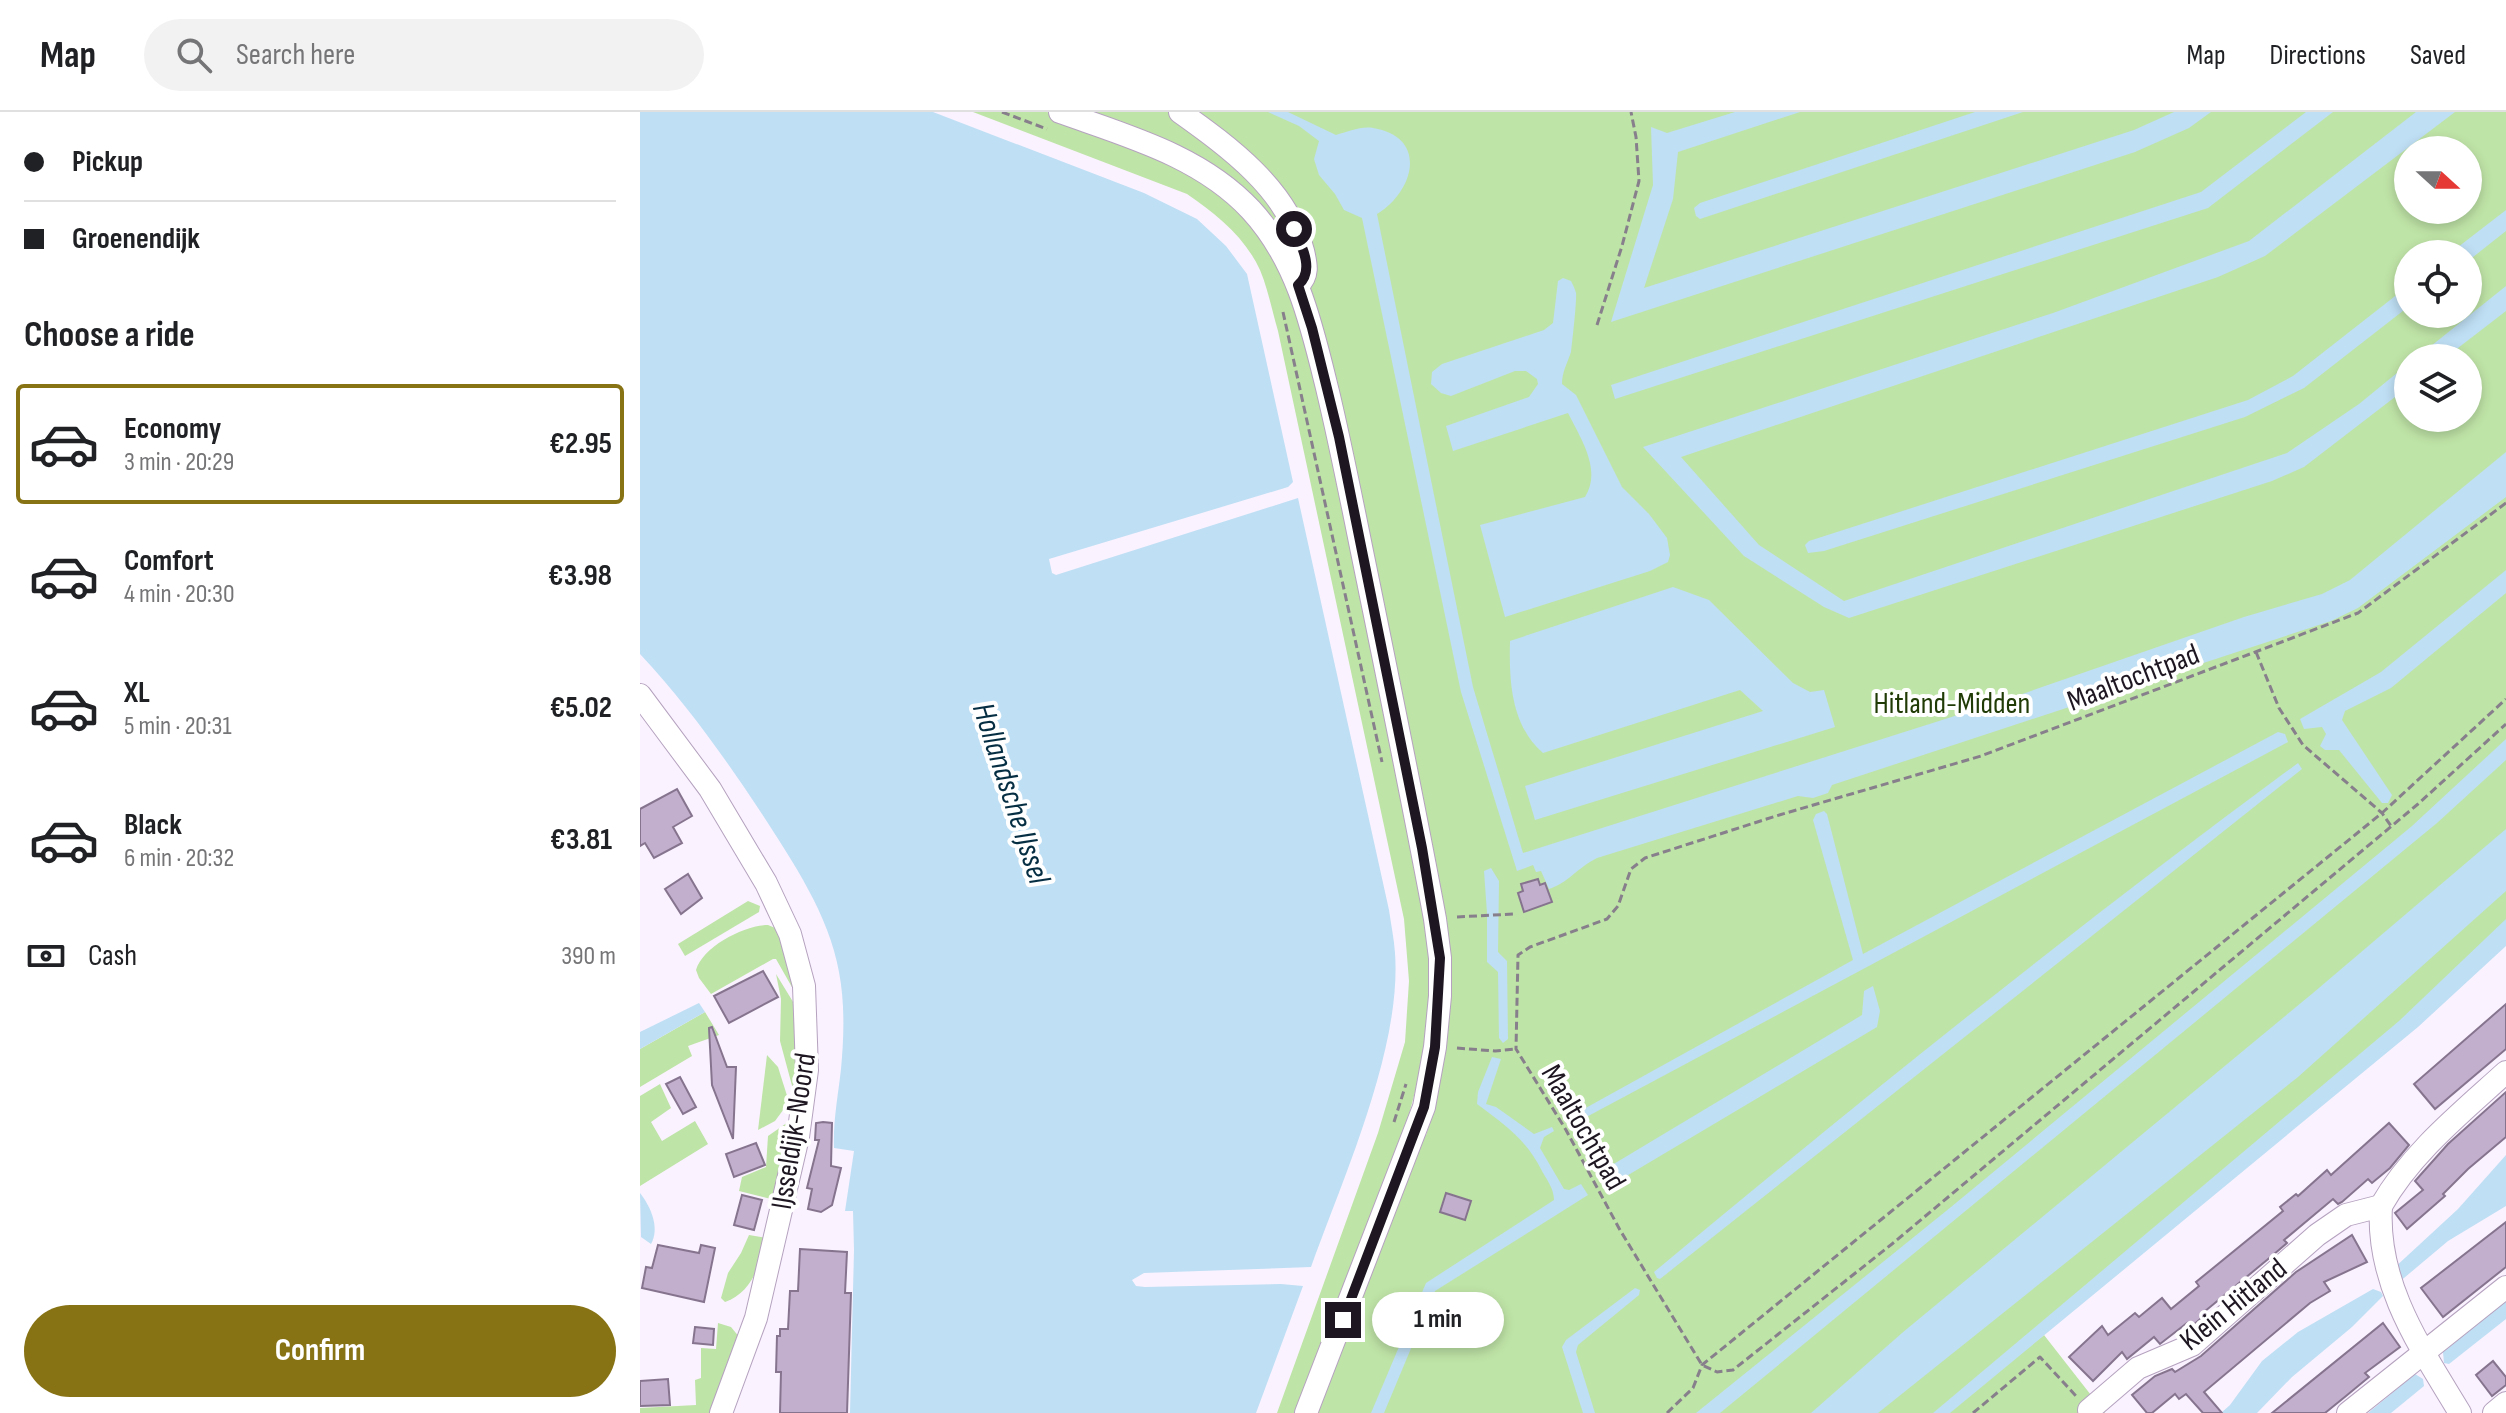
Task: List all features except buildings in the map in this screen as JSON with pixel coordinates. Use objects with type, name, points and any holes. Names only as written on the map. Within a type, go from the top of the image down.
[{"type":"street","points":[[1180,112],[1242,160],[1281,205],[1302,245],[1307,266],[1303,281],[1298,285]]},
{"type":"street","points":[[1053,120],[1155,146],[1207,173],[1251,210],[1272,236],[1298,285],[1339,437],[1422,848],[1440,958],[1435,1047],[1424,1107],[1306,1413]]},
{"type":"street","name":"IJsseldijk-Noord","points":[[640,695],[710,789],[766,883],[790,934],[804,986],[807,1070],[798,1137],[756,1318],[721,1413]]},
{"type":"street","points":[[2460,1413],[2401,1311],[2389,1280],[2382,1256],[2381,1206],[2395,1181],[2430,1143],[2506,1072]]},
{"type":"street","name":"Klein Hitland","points":[[2089,1410],[2138,1368],[2192,1345],[2317,1235],[2346,1215],[2381,1206]]},
{"type":"street","points":[[2348,1413],[2506,1287]]},
{"type":"street","points":[[2494,1413],[2506,1403]]},
{"type":"path","points":[[1002,112],[1053,120]]},
{"type":"path","points":[[1597,325],[1639,181],[1631,112]]},
{"type":"path","points":[[1281,303],[1383,766]]},
{"type":"path","name":"Maaltochtpad","points":[[1702,1365],[1516,1049],[1518,955],[1530,947],[1607,919],[1618,906],[1631,869],[1645,858],[1981,756],[2358,613],[2506,503]]},
{"type":"path","points":[[2256,652],[2279,708],[2303,745],[2382,813],[2391,826]]},
{"type":"path","points":[[1667,1413],[1693,1388],[1702,1365],[2382,813],[2506,699]]},
{"type":"path","points":[[1702,1365],[1717,1372],[1733,1370],[1892,1244],[2391,826],[2506,724]]},
{"type":"path","points":[[1445,918],[1513,914]]},
{"type":"path","points":[[1470,1048],[1495,1051],[1516,1049]]},
{"type":"path","points":[[1973,1413],[2040,1357],[2089,1410]]},
{"type":"green space","points":[[973,112],[1047,112],[1189,170],[1244,213],[1285,277],[1308,347],[1427,917],[1431,994],[1428,1043],[1406,1126],[1298,1413],[1277,1413],[1378,1133],[1405,1042],[1409,981],[1404,919],[1278,331],[1254,258],[1229,227],[1187,194]]},
{"type":"green space","name":"Hitland-Midden","points":[[1083,112],[2506,112],[2506,928],[2021,1353],[2044,1335],[2105,1413],[1315,1413],[1419,1134],[1426,1135],[1432,1117],[1429,1115],[1434,852],[1299,258],[1264,214]]},
{"type":"green space","points":[[748,901],[760,906],[759,912],[685,956],[678,944]]},
{"type":"green space","points":[[768,925],[780,930],[793,989],[776,959],[773,959],[711,994],[696,970],[700,961],[726,938]]},
{"type":"green space","points":[[776,974],[798,1010],[800,1035],[794,1093],[780,1041],[781,999]]},
{"type":"green space","points":[[705,1012],[719,1035],[688,1046],[692,1056],[640,1087],[640,1049]]},
{"type":"green space","points":[[767,1055],[778,1067],[789,1102],[775,1121],[758,1130]]},
{"type":"green space","points":[[660,1084],[671,1108],[651,1122],[662,1141],[695,1121],[708,1144],[640,1186],[640,1096]]},
{"type":"green space","points":[[791,1120],[775,1200],[739,1191],[742,1177],[766,1167],[768,1136]]},
{"type":"green space","points":[[749,1235],[767,1238],[762,1257],[749,1284],[725,1302],[721,1298],[728,1273]]},
{"type":"green space","points":[[718,1323],[731,1327],[740,1338],[711,1413],[640,1413],[640,1408],[696,1405],[695,1380],[701,1378],[701,1348],[716,1349]]},
{"type":"water","name":"Hollandsche IJssel","points":[[640,112],[933,112],[1144,193],[1197,219],[1226,246],[1247,274],[1293,482],[1288,487],[1049,559],[1052,573],[1056,575],[1298,498],[1389,910],[1395,953],[1395,990],[1389,1030],[1368,1112],[1311,1267],[1144,1273],[1132,1280],[1136,1286],[1145,1287],[1303,1286],[1256,1413],[850,1413],[854,1250],[853,1211],[845,1211],[854,1151],[834,1148],[843,1020],[841,984],[834,951],[808,890],[762,814],[704,731],[640,654]]},
{"type":"water","points":[[1268,112],[1288,112],[1336,135],[1373,128],[1391,133],[1409,153],[1410,166],[1400,193],[1377,214],[1473,687],[1523,853],[2002,701],[2244,617],[2322,594],[2350,580],[2506,452],[2506,497],[2358,608],[2331,621],[1832,785],[1828,793],[1813,798],[1798,796],[1597,858],[1549,889],[1541,871],[1536,872],[1533,865],[1517,871],[1461,692],[1362,218],[1344,210],[1319,175],[1314,159],[1319,141],[1299,126]]},
{"type":"water","points":[[1735,112],[1800,112],[1678,152],[1673,199],[1644,288],[2134,130],[2174,112],[2211,112],[2189,128],[2135,152],[1611,322],[1653,185],[1651,127],[1667,133]]},
{"type":"water","points":[[1975,112],[2023,112],[1700,219],[1696,216],[1694,208],[1700,203]]},
{"type":"water","points":[[2306,112],[2333,112],[2208,208],[1615,399],[1611,385],[2201,192]]},
{"type":"water","points":[[2416,112],[2455,112],[2423,136],[2394,136],[2394,158],[2265,256],[2218,277],[1681,457],[1759,545],[1844,601],[2287,453],[2359,404],[2394,375],[2394,398],[2304,467],[2272,481],[1849,618],[1824,607],[1744,556],[1643,447],[2053,313],[2249,241]]},
{"type":"water","points":[[2506,210],[2506,231],[2482,250],[2482,240],[2467,240]]},
{"type":"water","points":[[1563,278],[1571,281],[1576,297],[1571,352],[1562,384],[1576,395],[1622,487],[1667,538],[1670,555],[1668,562],[1650,571],[1505,617],[1480,525],[1585,497],[1590,487],[1591,465],[1568,413],[1453,451],[1446,426],[1529,397],[1538,384],[1537,379],[1526,371],[1515,371],[1451,396],[1441,393],[1431,384],[1432,372],[1442,364],[1544,330],[1553,323],[1558,281]]},
{"type":"water","points":[[2506,286],[2506,311],[2463,344],[2434,344],[2454,328],[2482,328],[2482,305]]},
{"type":"water","points":[[2394,297],[2394,318],[2304,388],[2245,417],[1824,551],[1808,553],[1805,545],[1809,541],[2248,400],[2293,376]]},
{"type":"water","points":[[2506,570],[2506,593],[2391,688],[2345,711],[2342,720],[2392,795],[2388,803],[2382,803],[2339,750],[2325,750],[2320,746],[2326,734],[2322,727],[2304,729],[2300,719],[2381,672]]},
{"type":"water","points":[[1673,587],[1709,600],[1793,683],[1810,692],[1824,690],[1835,727],[1535,820],[1525,786],[1763,711],[1740,690],[1543,753],[1532,742],[1514,702],[1510,641]]},
{"type":"water","points":[[2278,732],[2285,734],[2288,742],[1577,1122],[1573,1115],[1853,960],[1813,820],[1816,814],[1824,811],[1827,814],[1863,954]]},
{"type":"water","points":[[2506,739],[2506,760],[2437,823],[1720,1413],[1696,1413],[2412,826]]},
{"type":"water","points":[[2298,763],[2302,769],[1660,1279],[1657,1278],[1654,1272],[1892,1077],[2134,886]]},
{"type":"water","points":[[2506,829],[2506,891],[2298,1077],[1878,1413],[1811,1413],[1902,1333]]},
{"type":"water","points":[[1491,868],[1499,881],[1498,952],[1507,961],[1508,1039],[1503,1043],[1499,1038],[1498,972],[1487,962],[1484,871]]},
{"type":"water","points":[[2506,919],[2506,946],[2418,1027],[1950,1413],[1933,1413],[2399,1021]]},
{"type":"water","points":[[1873,986],[1880,1011],[1877,1027],[1608,1187],[1602,1177],[1607,1168],[1862,1015],[1864,991]]},
{"type":"water","points":[[699,1003],[705,1012],[640,1049],[640,1032]]},
{"type":"water","points":[[1492,1057],[1501,1059],[1486,1104],[1496,1107],[1534,1134],[1552,1127],[1554,1131],[1544,1137],[1540,1148],[1564,1189],[1581,1184],[1588,1195],[1435,1291],[1384,1413],[1371,1413],[1426,1283],[1554,1200],[1550,1185],[1529,1150],[1514,1133],[1477,1104],[1478,1092]]},
{"type":"water","points":[[2506,1155],[2506,1206],[2448,1241],[2398,1283],[2393,1269],[2458,1209]]},
{"type":"water","points":[[640,1193],[653,1218],[655,1231],[651,1244],[641,1237]]},
{"type":"water","points":[[1635,1288],[1640,1290],[1639,1295],[1578,1345],[1576,1352],[1595,1413],[1583,1413],[1562,1347],[1566,1340]]},
{"type":"water","points":[[2373,1289],[2383,1296],[2352,1327],[2292,1377],[2257,1413],[2221,1413],[2262,1361],[2298,1332]]},
{"type":"water","points":[[2506,1299],[2506,1319],[2449,1364],[2444,1363],[2443,1352]]},
{"type":"water","points":[[2415,1374],[2423,1379],[2424,1386],[2391,1413],[2368,1413]]},
{"type":"route","points":[[1294,229],[1307,266],[1306,275],[1298,285],[1339,437],[1422,848],[1440,958],[1435,1047],[1424,1107],[1343,1320]]}]
